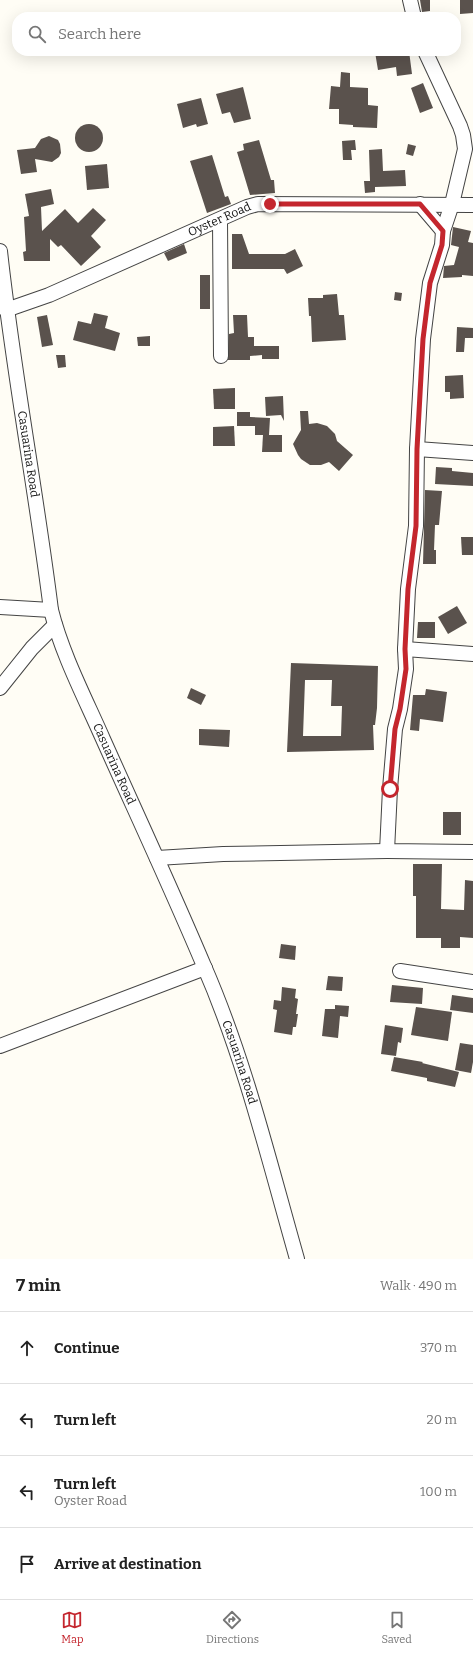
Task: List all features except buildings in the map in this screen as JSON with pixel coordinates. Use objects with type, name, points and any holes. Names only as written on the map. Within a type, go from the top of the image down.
[{"type":"street","points":[[410,0],[413,12]]},
{"type":"street","points":[[387,851],[395,729],[400,709],[406,669],[405,649],[408,589],[416,526],[417,449],[423,339],[430,283],[442,245],[443,231],[452,204],[465,149],[463,135],[427,56]]},
{"type":"street","name":"Oyster Road","points":[[6,310],[48,296],[247,207],[258,204],[473,205]]},
{"type":"street","points":[[420,204],[443,231]]},
{"type":"street","points":[[220,220],[221,356]]},
{"type":"street","name":"Casuarina Road","points":[[0,251],[6,310],[32,472],[51,610],[55,625],[80,688],[205,968],[230,1034],[255,1110],[297,1259]]},
{"type":"street","points":[[417,449],[473,453]]},
{"type":"street","points":[[0,607],[51,610]]},
{"type":"street","points":[[0,688],[32,648],[55,625]]},
{"type":"street","points":[[405,649],[473,654]]},
{"type":"street","points":[[157,858],[223,854],[387,851],[473,852]]},
{"type":"street","points":[[0,1046],[205,968]]},
{"type":"street","points":[[400,971],[473,982]]},
{"type":"route","points":[[270,204],[420,204],[443,231],[442,245],[430,283],[423,339],[417,449],[416,526],[408,589],[405,649],[406,669],[400,709],[395,729],[390,789]]}]
